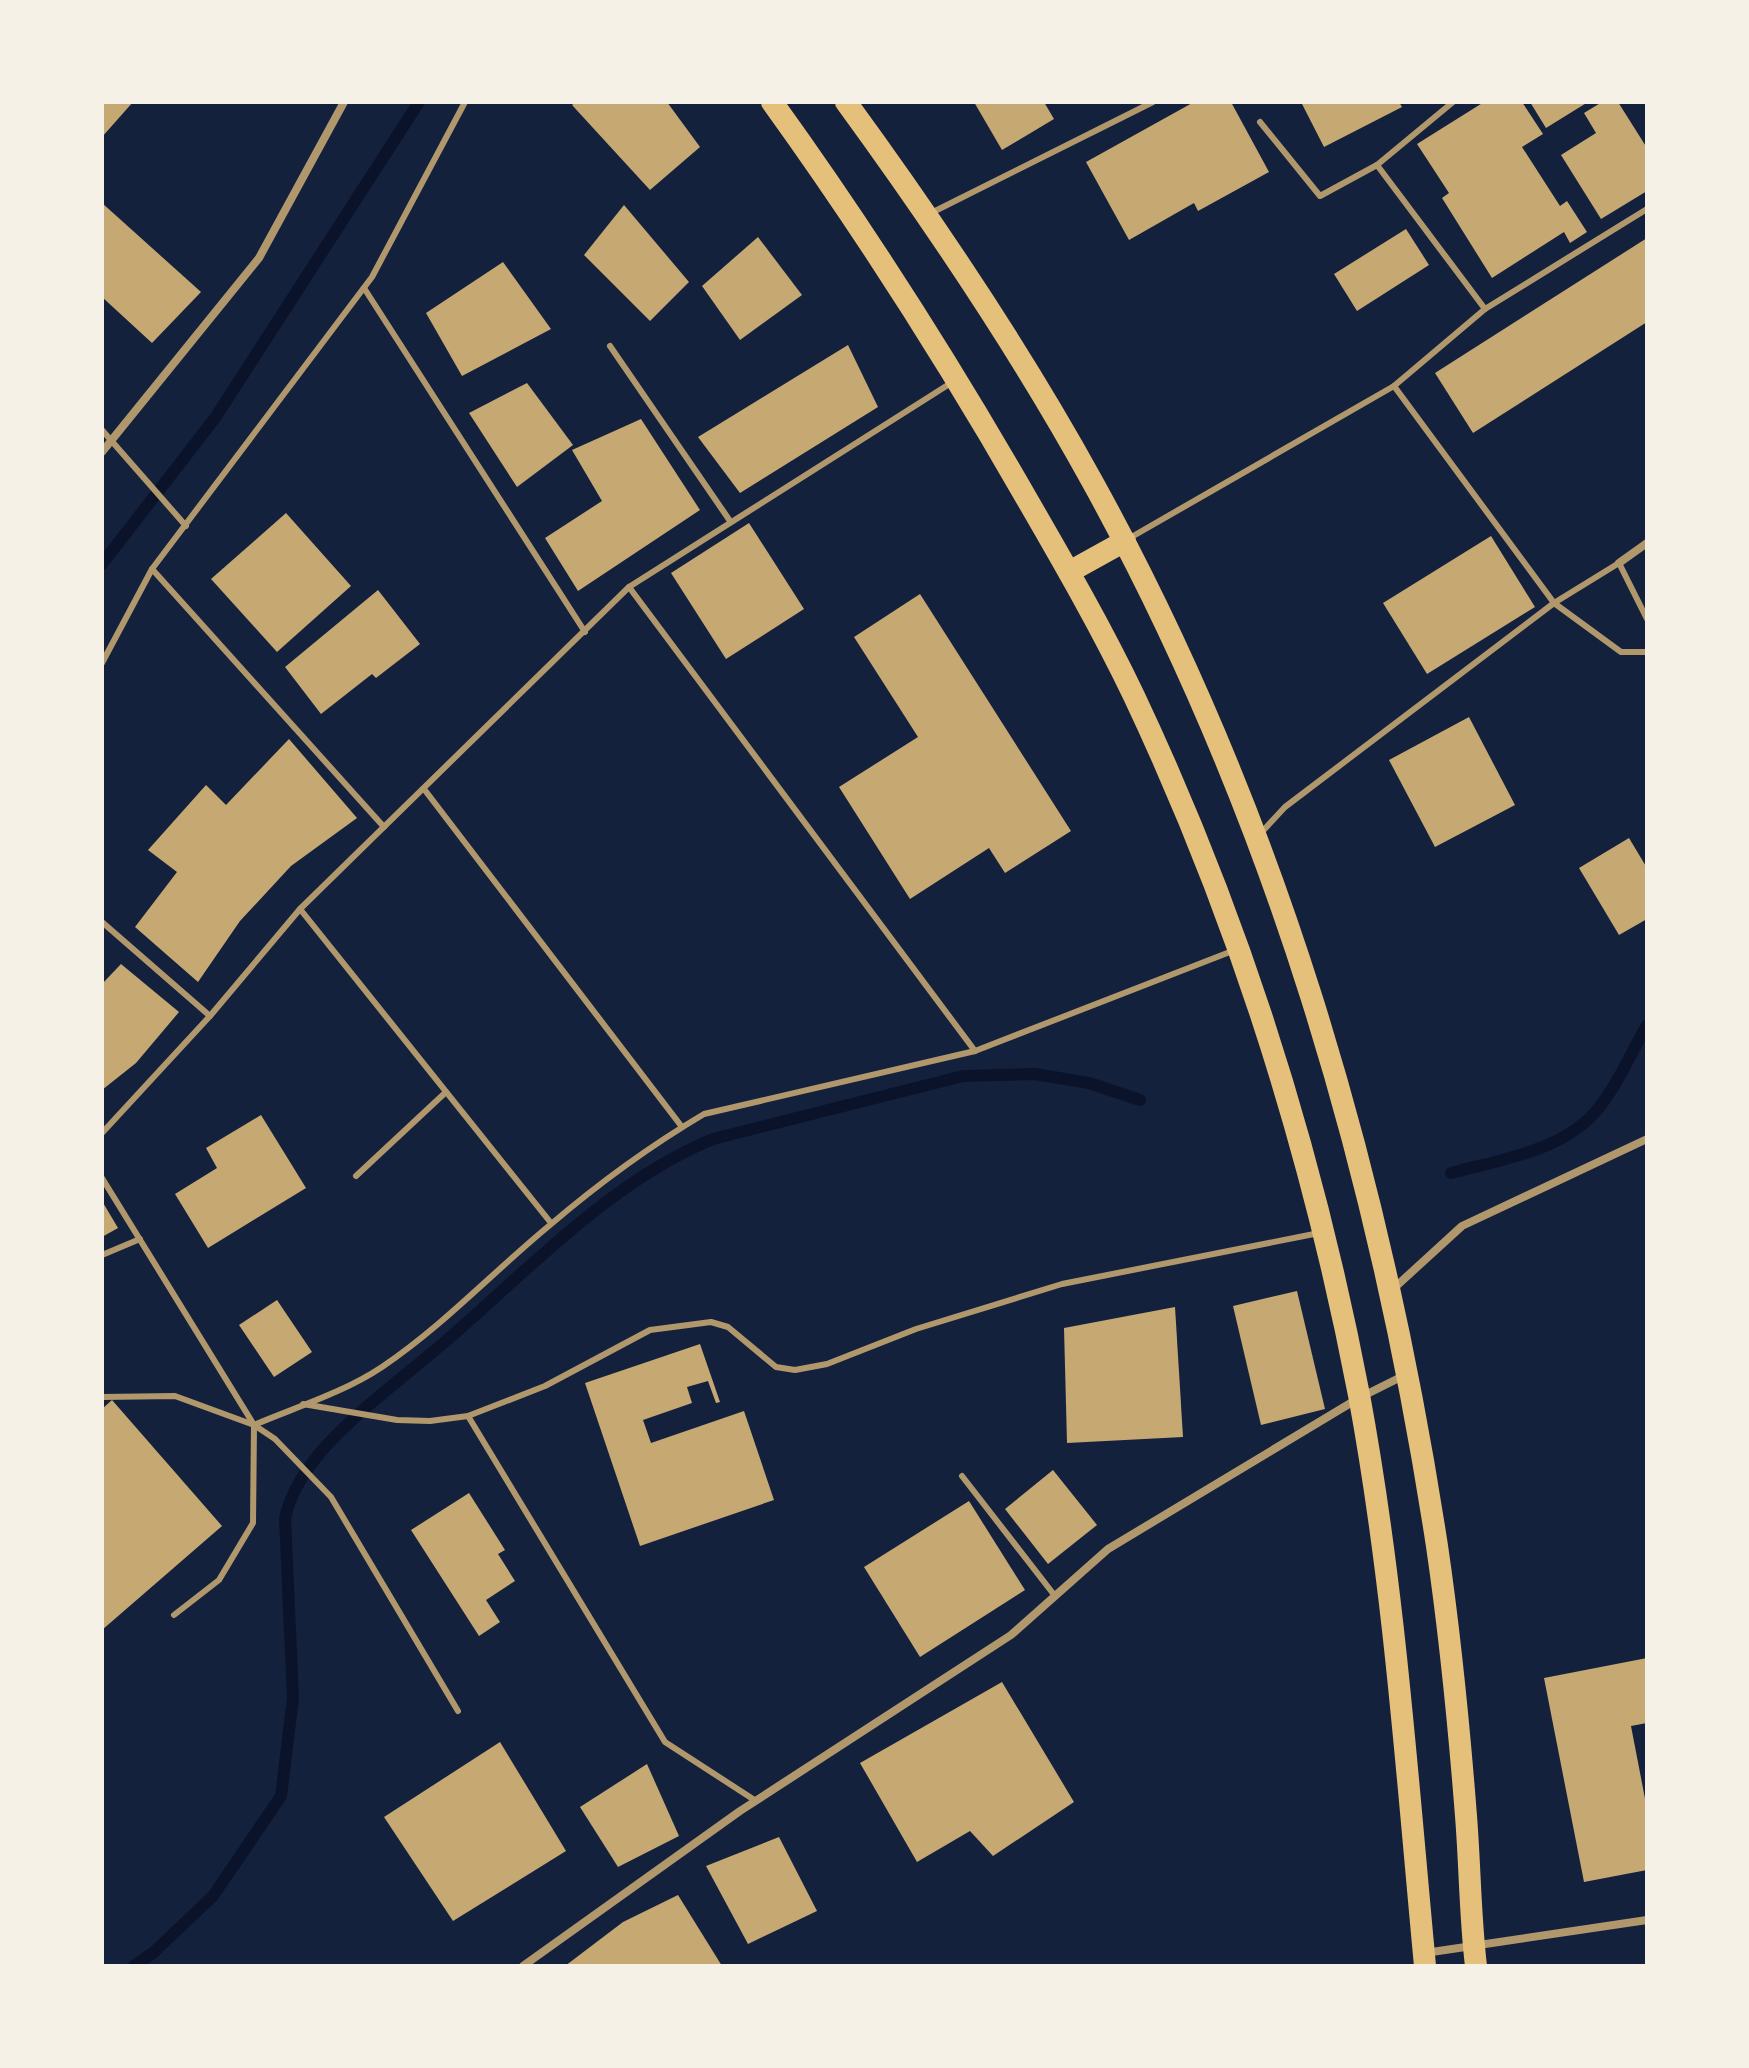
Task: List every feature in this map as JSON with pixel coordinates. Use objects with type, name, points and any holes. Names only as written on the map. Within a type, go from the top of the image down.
[{"type":"highway","points":[[772,102],[894,276],[958,378],[1069,572],[1133,694],[1189,821],[1237,950],[1290,1112],[1322,1232],[1359,1398],[1388,1582],[1409,1768],[1424,1960]]},
{"type":"highway","points":[[846,102],[928,215],[1046,399],[1125,541],[1200,698],[1257,837],[1333,1062],[1391,1291],[1438,1552],[1454,1683],[1475,1957]]},
{"type":"highway","points":[[1069,572],[1125,541]]},
{"type":"street","points":[[102,452],[259,258],[344,102]]},
{"type":"street","points":[[1619,563],[1647,543]]},
{"type":"street","points":[[1391,1291],[1462,1226],[1647,1139]]},
{"type":"street","points":[[523,1966],[756,1801],[1011,1635],[1108,1549],[1359,1398],[1407,1374]]},
{"type":"street","points":[[1424,1960],[1475,1957],[1647,1920]]},
{"type":"lane","points":[[102,663],[152,569],[364,288],[465,102]]},
{"type":"lane","points":[[928,215],[1153,102]]},
{"type":"lane","points":[[1260,122],[1320,196],[1377,165],[1453,102]]},
{"type":"lane","points":[[1377,165],[1485,309]]},
{"type":"lane","points":[[1125,541],[1394,386],[1485,309],[1647,209]]},
{"type":"lane","points":[[364,288],[585,632]]},
{"type":"lane","points":[[610,346],[730,521]]},
{"type":"lane","points":[[102,1133],[210,1016],[300,909],[629,587],[958,378]]},
{"type":"lane","points":[[1394,386],[1554,603],[1621,652],[1647,652]]},
{"type":"lane","points":[[102,430],[186,526]]},
{"type":"lane","points":[[1257,837],[1285,807],[1554,603],[1619,563],[1647,619]]},
{"type":"lane","points":[[152,569],[384,827]]},
{"type":"lane","points":[[629,587],[975,1051]]},
{"type":"lane","points":[[424,789],[682,1127]]},
{"type":"lane","points":[[300,909],[551,1223]]},
{"type":"lane","points":[[102,922],[210,1016]]},
{"type":"lane","points":[[102,1397],[175,1396],[254,1425],[381,1367],[423,1336],[551,1223],[704,1114],[975,1051],[1237,950]]},
{"type":"lane","points":[[356,1176],[446,1092]]},
{"type":"lane","points":[[102,1178],[254,1425],[295,1459],[331,1497],[458,1711]]},
{"type":"lane","points":[[303,1404],[397,1420],[430,1421],[468,1416],[545,1386],[650,1330],[711,1322],[728,1327],[776,1367],[795,1370],[827,1364],[916,1329],[1062,1284],[1322,1232]]},
{"type":"lane","points":[[102,1255],[140,1239]]},
{"type":"lane","points":[[468,1416],[665,1742],[756,1801]]},
{"type":"lane","points":[[174,1615],[219,1580],[253,1523],[254,1425]]},
{"type":"lane","points":[[962,1476],[1055,1596]]},
{"type":"building","points":[[102,102],[133,102],[102,137]]},
{"type":"building","points":[[576,102],[667,102],[700,147],[650,190],[572,105]]},
{"type":"building","points":[[974,102],[1044,102],[1054,119],[1002,150]]},
{"type":"building","points":[[1194,102],[1231,102],[1269,172],[1198,211],[1194,203],[1129,240],[1086,162]]},
{"type":"building","points":[[1301,102],[1399,102],[1402,107],[1324,147]]},
{"type":"building","points":[[1484,102],[1522,102],[1543,134],[1522,147],[1560,206],[1567,201],[1587,232],[1570,243],[1564,232],[1492,278],[1442,198],[1449,193],[1417,144]]},
{"type":"building","points":[[1530,102],[1588,102],[1546,128]]},
{"type":"building","points":[[1602,102],[1618,102],[1647,148],[1647,191],[1601,219],[1561,155],[1596,133],[1584,113]]},
{"type":"building","points":[[102,203],[201,292],[152,343],[102,297]]},
{"type":"building","points":[[624,205],[689,282],[650,321],[584,255]]},
{"type":"building","points":[[1406,229],[1429,265],[1357,311],[1334,274]]},
{"type":"building","points":[[758,237],[802,295],[740,340],[702,286]]},
{"type":"building","points":[[1647,238],[1647,322],[1473,433],[1435,373]]},
{"type":"building","points":[[503,262],[551,329],[462,376],[426,313]]},
{"type":"building","points":[[848,345],[878,407],[740,493],[698,437]]},
{"type":"building","points":[[527,383],[573,445],[517,487],[469,413]]},
{"type":"building","points":[[641,419],[700,510],[578,591],[545,538],[602,501],[572,450]]},
{"type":"building","points":[[286,513],[351,586],[277,652],[211,579]]},
{"type":"building","points":[[749,523],[804,609],[726,659],[671,573]]},
{"type":"building","points":[[1491,536],[1535,607],[1427,674],[1383,603]]},
{"type":"building","points":[[378,590],[420,644],[376,678],[372,674],[321,714],[285,667]]},
{"type":"building","points":[[920,594],[1071,831],[1005,873],[989,848],[910,899],[839,787],[918,737],[854,637]]},
{"type":"building","points":[[1469,717],[1515,805],[1435,847],[1389,760]]},
{"type":"building","points":[[289,739],[357,818],[291,866],[240,921],[198,982],[135,927],[177,872],[148,850],[206,785],[226,805]]},
{"type":"building","points":[[1629,838],[1647,868],[1647,919],[1619,935],[1579,868]]},
{"type":"building","points":[[121,964],[179,1012],[136,1063],[102,1090],[102,984]]},
{"type":"building","points":[[261,1115],[306,1188],[208,1248],[175,1194],[217,1168],[206,1148]]},
{"type":"building","points":[[102,1201],[118,1228],[102,1237]]},
{"type":"building","points":[[1297,1291],[1325,1409],[1261,1425],[1233,1306]]},
{"type":"building","points":[[277,1300],[312,1352],[274,1377],[239,1325]]},
{"type":"building","points":[[1175,1307],[1183,1437],[1067,1443],[1064,1328]]},
{"type":"building","points":[[700,1344],[720,1402],[716,1403],[708,1381],[687,1387],[692,1403],[643,1420],[651,1443],[744,1411],[774,1500],[640,1546],[585,1383]]},
{"type":"building","points":[[112,1400],[222,1526],[102,1630],[102,1409]]},
{"type":"building","points":[[1053,1470],[1097,1525],[1048,1564],[1005,1509]]},
{"type":"building","points":[[469,1493],[505,1550],[498,1554],[515,1581],[486,1600],[500,1622],[479,1636],[411,1530]]},
{"type":"building","points":[[969,1501],[1025,1590],[920,1657],[864,1567]]},
{"type":"building","points":[[1647,1658],[1647,1723],[1631,1726],[1647,1809],[1647,1870],[1584,1882],[1544,1678]]},
{"type":"building","points":[[1002,1682],[1074,1802],[993,1856],[970,1831],[917,1862],[860,1763]]},
{"type":"building","points":[[500,1742],[566,1851],[453,1921],[384,1817]]},
{"type":"building","points":[[647,1764],[679,1836],[618,1867],[580,1807]]},
{"type":"building","points":[[779,1837],[817,1911],[748,1944],[706,1866]]},
{"type":"building","points":[[678,1895],[722,1966],[565,1966],[623,1922]]},
{"type":"waterway","points":[[102,564],[215,418],[419,102]]},
{"type":"waterway","points":[[1451,1173],[1549,1145],[1583,1124],[1611,1091],[1647,1025]]},
{"type":"waterway","points":[[134,1966],[154,1952],[213,1896],[281,1796],[293,1698],[285,1518],[298,1484],[319,1454],[348,1424],[572,1229],[640,1178],[713,1139],[963,1076],[1035,1074],[1089,1083],[1140,1100]]}]
